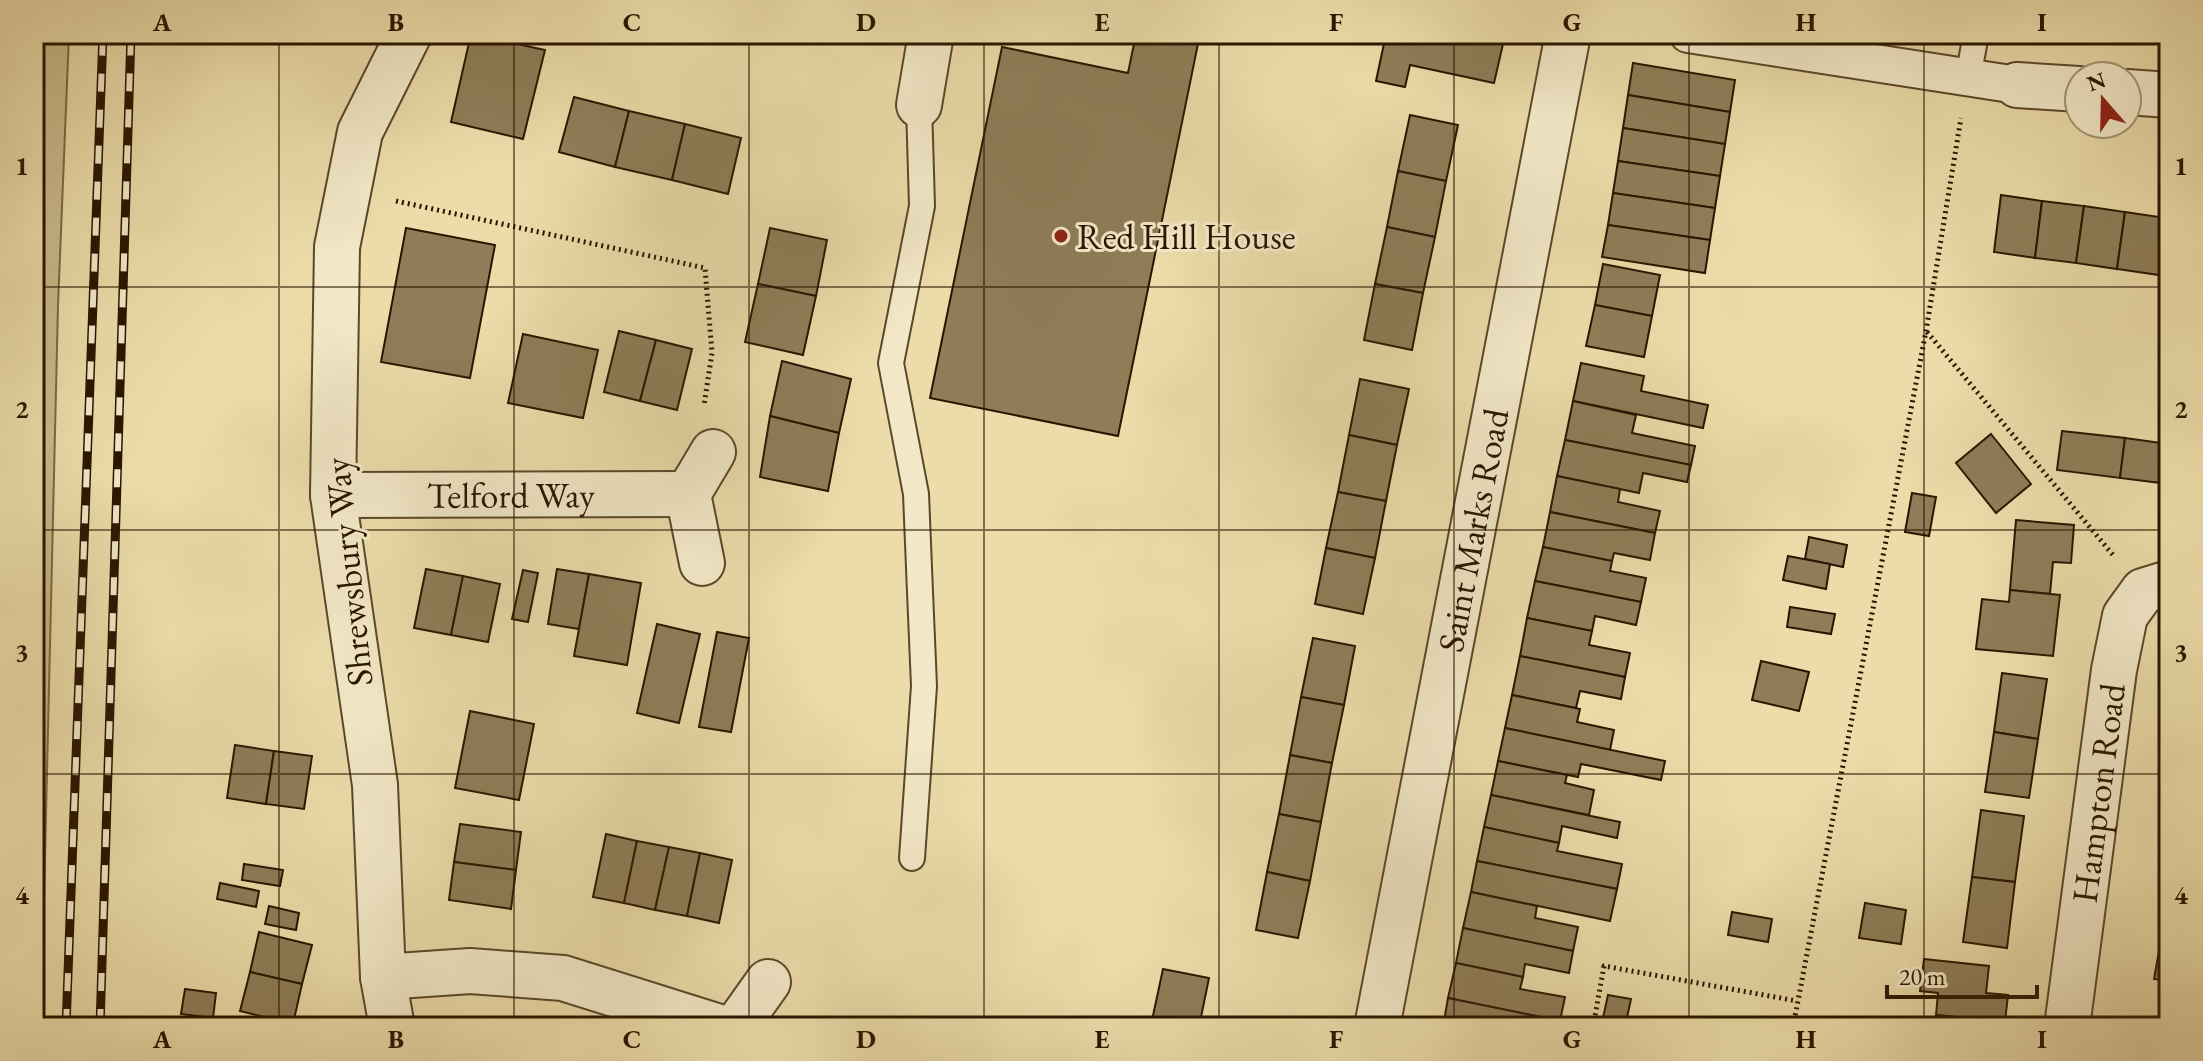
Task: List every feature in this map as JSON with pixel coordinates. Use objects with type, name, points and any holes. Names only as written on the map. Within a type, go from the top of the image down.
[{"type":"street","name":"Shrewsbury Way","points":[[392,1027],[383,977],[375,785],[333,495],[337,247],[360,132],[409,34]]},
{"type":"street","points":[[919,105],[931,34]]},
{"type":"street","name":"Saint Marks Road","points":[[1377,1027],[1568,34]]},
{"type":"street","points":[[1688,34],[1968,78],[2063,88]]},
{"type":"street","points":[[2143,93],[2169,95]]},
{"type":"street","points":[[702,563],[688,494],[713,452]]},
{"type":"street","name":"Telford Way","points":[[333,495],[688,494]]},
{"type":"street","name":"Hampton Road","points":[[2067,1027],[2114,670],[2125,616],[2156,587]]},
{"type":"street","points":[[383,977],[470,971],[563,978],[719,1027]]},
{"type":"street","points":[[736,1027],[768,982]]},
{"type":"lane","points":[[1968,78],[1976,34]]},
{"type":"lane","points":[[912,858],[924,686],[916,494],[891,363],[922,206],[919,105]]},
{"type":"path","points":[[1793,1027],[1926,331],[1968,78]]},
{"type":"path","points":[[348,191],[705,268],[712,353],[699,434],[713,452]]},
{"type":"path","points":[[1926,331],[2156,587]]},
{"type":"path","points":[[1593,1027],[1604,966],[1797,1001]]},
{"type":"shaded area","points":[[34,34],[69,34],[58,305],[41,1027],[34,1027]]},
{"type":"building","points":[[471,34],[545,50],[523,139],[451,122]]},
{"type":"building","name":"Red Hill House","points":[[1136,34],[1200,34],[1118,436],[930,398],[1002,47],[1128,73]]},
{"type":"building","points":[[1386,34],[1457,34],[1503,44],[1494,83],[1410,65],[1405,87],[1376,81]]},
{"type":"building","points":[[1633,63],[1735,80],[1730,112],[1628,95]]},
{"type":"building","points":[[1628,95],[1730,112],[1725,144],[1623,128]]},
{"type":"building","points":[[574,97],[629,111],[615,167],[559,152]]},
{"type":"building","points":[[629,111],[685,124],[672,180],[615,167]]},
{"type":"building","points":[[1410,115],[1458,125],[1446,181],[1398,171]]},
{"type":"building","points":[[685,124],[741,138],[728,194],[672,180]]},
{"type":"building","points":[[1623,128],[1725,144],[1720,176],[1618,161]]},
{"type":"building","points":[[1618,161],[1720,176],[1715,208],[1613,193]]},
{"type":"building","points":[[1398,171],[1446,181],[1435,237],[1387,227]]},
{"type":"building","points":[[1613,193],[1715,208],[1710,240],[1608,225]]},
{"type":"building","points":[[2001,195],[2042,201],[2035,258],[1994,252]]},
{"type":"building","points":[[2042,201],[2084,206],[2076,263],[2035,258]]},
{"type":"building","points":[[2084,206],[2125,212],[2117,269],[2076,263]]},
{"type":"building","points":[[2125,212],[2166,218],[2159,275],[2117,269]]},
{"type":"building","points":[[1608,225],[1710,240],[1705,273],[1602,257]]},
{"type":"building","points":[[1387,227],[1435,237],[1423,293],[1375,284]]},
{"type":"building","points":[[406,228],[495,245],[470,378],[381,362]]},
{"type":"building","points":[[770,228],[827,240],[816,296],[758,284]]},
{"type":"building","points":[[1603,264],[1660,275],[1652,316],[1595,305]]},
{"type":"building","points":[[758,284],[816,296],[803,355],[745,342]]},
{"type":"building","points":[[1375,284],[1423,293],[1412,350],[1364,340]]},
{"type":"building","points":[[1595,305],[1652,316],[1644,357],[1586,346]]},
{"type":"building","points":[[619,331],[656,340],[640,401],[604,392]]},
{"type":"building","points":[[523,334],[598,350],[583,418],[508,403]]},
{"type":"building","points":[[656,340],[692,349],[677,410],[640,401]]},
{"type":"building","points":[[782,361],[851,379],[839,433],[770,416]]},
{"type":"building","points":[[1581,363],[1644,376],[1641,391],[1708,405],[1703,428],[1573,401]]},
{"type":"building","points":[[1360,379],[1409,389],[1397,445],[1349,435]]},
{"type":"building","points":[[1573,401],[1636,415],[1632,433],[1695,446],[1691,465],[1565,440]]},
{"type":"building","points":[[770,416],[839,433],[828,491],[760,477]]},
{"type":"building","points":[[2062,431],[2125,438],[2120,478],[2057,470]]},
{"type":"building","points":[[1991,434],[2031,484],[1996,513],[1956,463]]},
{"type":"building","points":[[1349,435],[1397,445],[1386,501],[1338,492]]},
{"type":"building","points":[[2125,438],[2169,444],[2169,484],[2120,478]]},
{"type":"building","points":[[1565,440],[1691,465],[1687,482],[1643,473],[1639,493],[1557,476]]},
{"type":"building","points":[[1557,476],[1620,489],[1618,502],[1660,511],[1655,533],[1550,512]]},
{"type":"building","points":[[1338,492],[1386,501],[1375,558],[1326,548]]},
{"type":"building","points":[[1912,493],[1936,497],[1929,536],[1905,532]]},
{"type":"building","points":[[1550,512],[1655,533],[1650,560],[1614,553],[1612,561],[1543,547]]},
{"type":"building","points":[[2016,520],[2074,525],[2071,563],[2053,562],[2050,594],[2010,590]]},
{"type":"building","points":[[1809,537],[1847,545],[1843,567],[1805,559]]},
{"type":"building","points":[[1543,547],[1612,561],[1610,571],[1646,578],[1641,602],[1535,581]]},
{"type":"building","points":[[1326,548],[1375,558],[1363,614],[1315,604]]},
{"type":"building","points":[[1788,556],[1830,564],[1826,589],[1783,580]]},
{"type":"building","points":[[426,569],[463,576],[451,635],[414,628]]},
{"type":"building","points":[[557,569],[589,574],[579,629],[548,624]]},
{"type":"building","points":[[523,570],[538,573],[528,622],[512,619]]},
{"type":"building","points":[[589,574],[641,583],[627,665],[574,656]]},
{"type":"building","points":[[463,576],[500,584],[488,642],[451,635]]},
{"type":"building","points":[[1535,581],[1641,602],[1636,625],[1595,616],[1592,631],[1527,618]]},
{"type":"building","points":[[2010,590],[2060,595],[2053,656],[1976,649],[1982,599],[2009,602]]},
{"type":"building","points":[[1790,607],[1835,614],[1831,634],[1787,627]]},
{"type":"building","points":[[1527,618],[1592,631],[1589,645],[1630,653],[1625,677],[1520,656]]},
{"type":"building","points":[[657,624],[700,634],[679,723],[637,713]]},
{"type":"building","points":[[717,632],[749,638],[731,732],[699,727]]},
{"type":"building","points":[[1313,638],[1355,646],[1344,705],[1301,697]]},
{"type":"building","points":[[1520,656],[1625,677],[1621,699],[1580,691],[1576,708],[1512,695]]},
{"type":"building","points":[[1761,661],[1809,672],[1799,711],[1752,700]]},
{"type":"building","points":[[2002,673],[2047,679],[2038,739],[1994,732]]},
{"type":"building","points":[[1512,695],[1580,709],[1577,722],[1614,730],[1610,750],[1505,728]]},
{"type":"building","points":[[1301,697],[1344,705],[1332,763],[1290,755]]},
{"type":"building","points":[[470,711],[534,724],[519,800],[455,788]]},
{"type":"building","points":[[1505,728],[1665,761],[1661,780],[1581,764],[1578,777],[1498,761]]},
{"type":"building","points":[[1994,732],[2038,739],[2029,798],[1985,792]]},
{"type":"building","points":[[235,745],[274,751],[266,804],[227,798]]},
{"type":"building","points":[[274,751],[312,756],[304,809],[266,804]]},
{"type":"building","points":[[1290,755],[1332,763],[1321,822],[1279,814]]},
{"type":"building","points":[[1498,761],[1567,775],[1565,783],[1594,790],[1589,815],[1491,795]]},
{"type":"building","points":[[1491,795],[1620,822],[1617,838],[1562,826],[1559,843],[1484,827]]},
{"type":"building","points":[[1981,810],[2024,816],[2015,882],[1972,877]]},
{"type":"building","points":[[1279,814],[1321,822],[1310,881],[1267,872]]},
{"type":"building","points":[[460,824],[521,832],[516,870],[454,862]]},
{"type":"building","points":[[1484,827],[1559,843],[1557,851],[1622,864],[1617,889],[1477,861]]},
{"type":"building","points":[[606,834],[637,841],[624,903],[593,897]]},
{"type":"building","points":[[637,841],[669,847],[655,910],[624,903]]},
{"type":"building","points":[[669,847],[700,853],[687,916],[655,910]]},
{"type":"building","points":[[700,853],[732,860],[719,923],[687,916]]},
{"type":"building","points":[[1477,861],[1617,889],[1610,921],[1471,892]]},
{"type":"building","points":[[454,862],[516,870],[511,909],[449,900]]},
{"type":"building","points":[[244,864],[283,870],[280,886],[242,880]]},
{"type":"building","points":[[1267,872],[1310,881],[1298,938],[1256,930]]},
{"type":"building","points":[[1972,877],[2015,882],[2007,948],[1963,942]]},
{"type":"building","points":[[220,883],[259,891],[256,907],[217,899]]},
{"type":"building","points":[[1471,892],[1537,906],[1535,918],[1578,927],[1573,951],[1463,928]]},
{"type":"building","points":[[1865,903],[1906,910],[1901,944],[1859,938]]},
{"type":"building","points":[[269,906],[299,913],[296,930],[265,924]]},
{"type":"building","points":[[2164,911],[2169,912],[2169,952],[2159,951]]},
{"type":"building","points":[[1732,912],[1772,919],[1768,942],[1728,935]]},
{"type":"building","points":[[1463,928],[1573,951],[1569,973],[1525,964],[1523,977],[1456,963]]},
{"type":"building","points":[[259,932],[312,945],[302,984],[250,972]]},
{"type":"building","points":[[2159,951],[2169,952],[2169,981],[2154,979]]},
{"type":"building","points":[[1924,959],[1989,966],[1986,993],[2008,995],[2005,1022],[1936,1015],[1938,993],[1920,991]]},
{"type":"building","points":[[1456,963],[1523,977],[1520,989],[1565,997],[1560,1021],[1448,998]]},
{"type":"building","points":[[1163,969],[1209,978],[1199,1027],[1151,1025]]},
{"type":"building","points":[[250,972],[302,984],[293,1024],[240,1011]]},
{"type":"building","points":[[185,989],[216,993],[213,1018],[181,1014]]},
{"type":"building","points":[[1608,995],[1631,999],[1625,1027],[1601,1027]]},
{"type":"building","points":[[1448,998],[1560,1021],[1558,1027],[1443,1027]]},
{"type":"building","points":[[1936,1015],[2005,1022],[2004,1027],[1934,1027]]},
{"type":"railway","points":[[66,1027],[103,34]]},
{"type":"railway","points":[[100,1027],[131,34]]},
{"type":"place","name":"Red Hill House","points":[[1061,236]]}]
